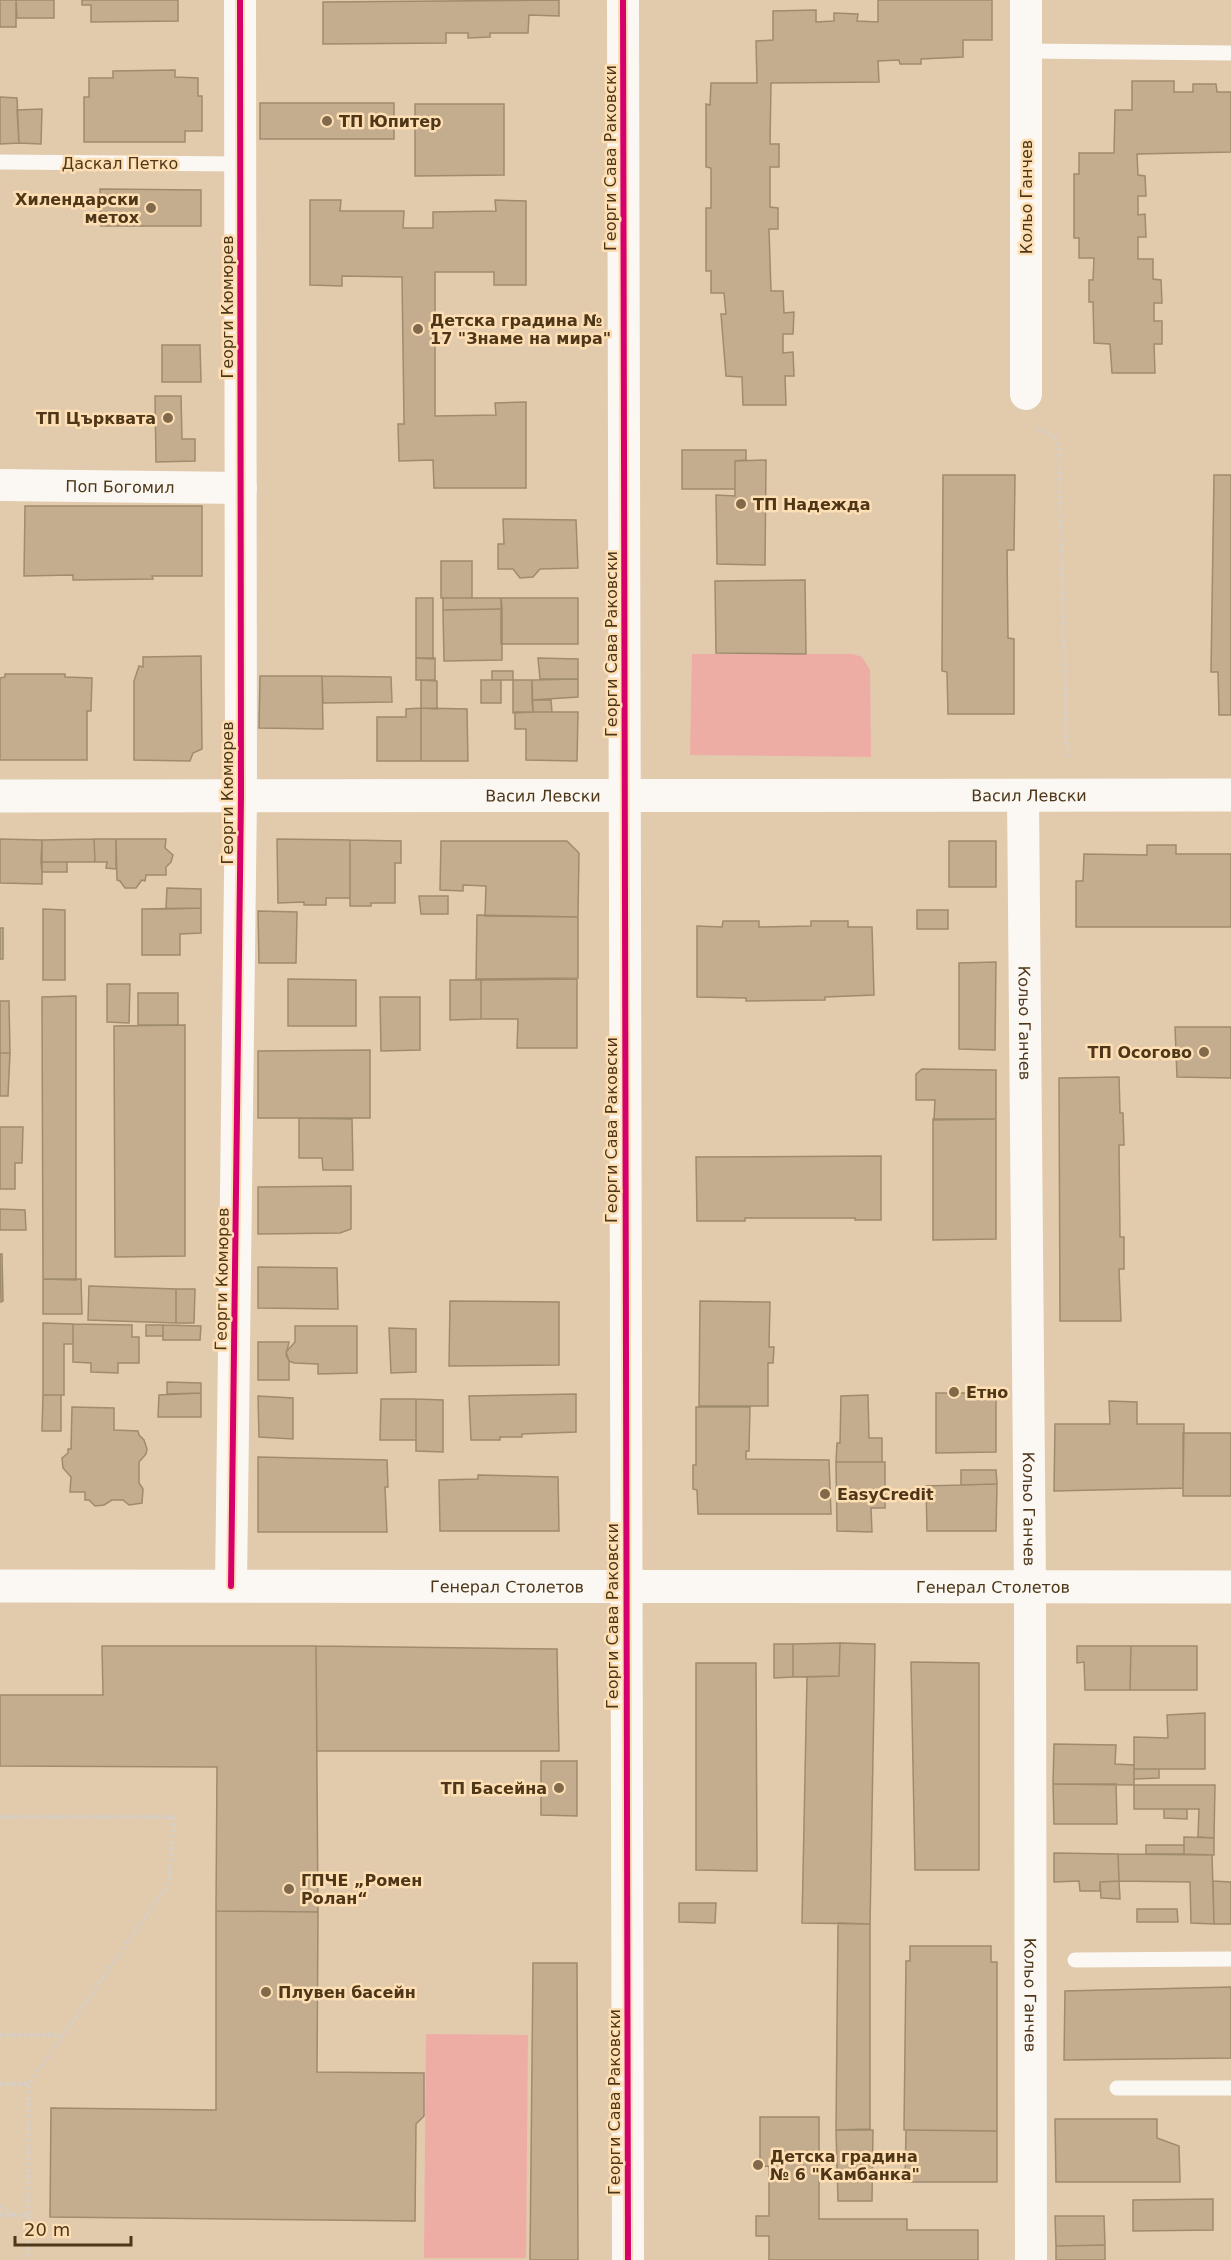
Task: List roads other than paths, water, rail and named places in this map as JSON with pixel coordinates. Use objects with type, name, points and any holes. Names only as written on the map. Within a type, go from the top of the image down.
[{"type":"street","name":"Георги Кюмюрев","points":[[231,1586],[241,796],[240,0]]},
{"type":"street","name":"Георги Сава Раковски","points":[[623,0],[628,2260]]},
{"type":"street","name":"Кольо Ганчев","points":[[1026,0],[1026,394]]},
{"type":"street","name":"Поп Богомил","points":[[0,485],[241,488]]},
{"type":"street","name":"Кольо Ганчев","points":[[1023,795],[1030,1586],[1031,2260]]},
{"type":"street","name":"Васил Левски","points":[[0,796],[1231,795]]},
{"type":"street","name":"Генерал Столетов","points":[[0,1586],[1231,1587]]},
{"type":"lane","points":[[1026,51],[1231,53]]},
{"type":"lane","name":"Даскал Петко","points":[[0,162],[241,164]]},
{"type":"lane","points":[[1075,1960],[1231,1959]]},
{"type":"lane","points":[[1117,2088],[1231,2088]]},
{"type":"place","name":"ТП Юпитер","points":[[327,121]]},
{"type":"place","name":"Хилендарски метох","points":[[151,208]]},
{"type":"place","name":"Детска градина № 17 \"Знаме на мира\"","points":[[418,329]]},
{"type":"place","name":"ТП Църквата","points":[[168,418]]},
{"type":"place","name":"ТП Надежда","points":[[741,504]]},
{"type":"place","name":"ТП Осогово","points":[[1204,1052]]},
{"type":"place","name":"Етно","points":[[954,1392]]},
{"type":"place","name":"EasyCredit","points":[[825,1494]]},
{"type":"place","name":"ТП Басейна","points":[[559,1788]]},
{"type":"place","name":"ГПЧЕ „Ромен Ролан“","points":[[289,1889]]},
{"type":"place","name":"Плувен басейн","points":[[266,1992]]},
{"type":"place","name":"Детска градина № 6 \"Камбанка\"","points":[[758,2165]]}]
